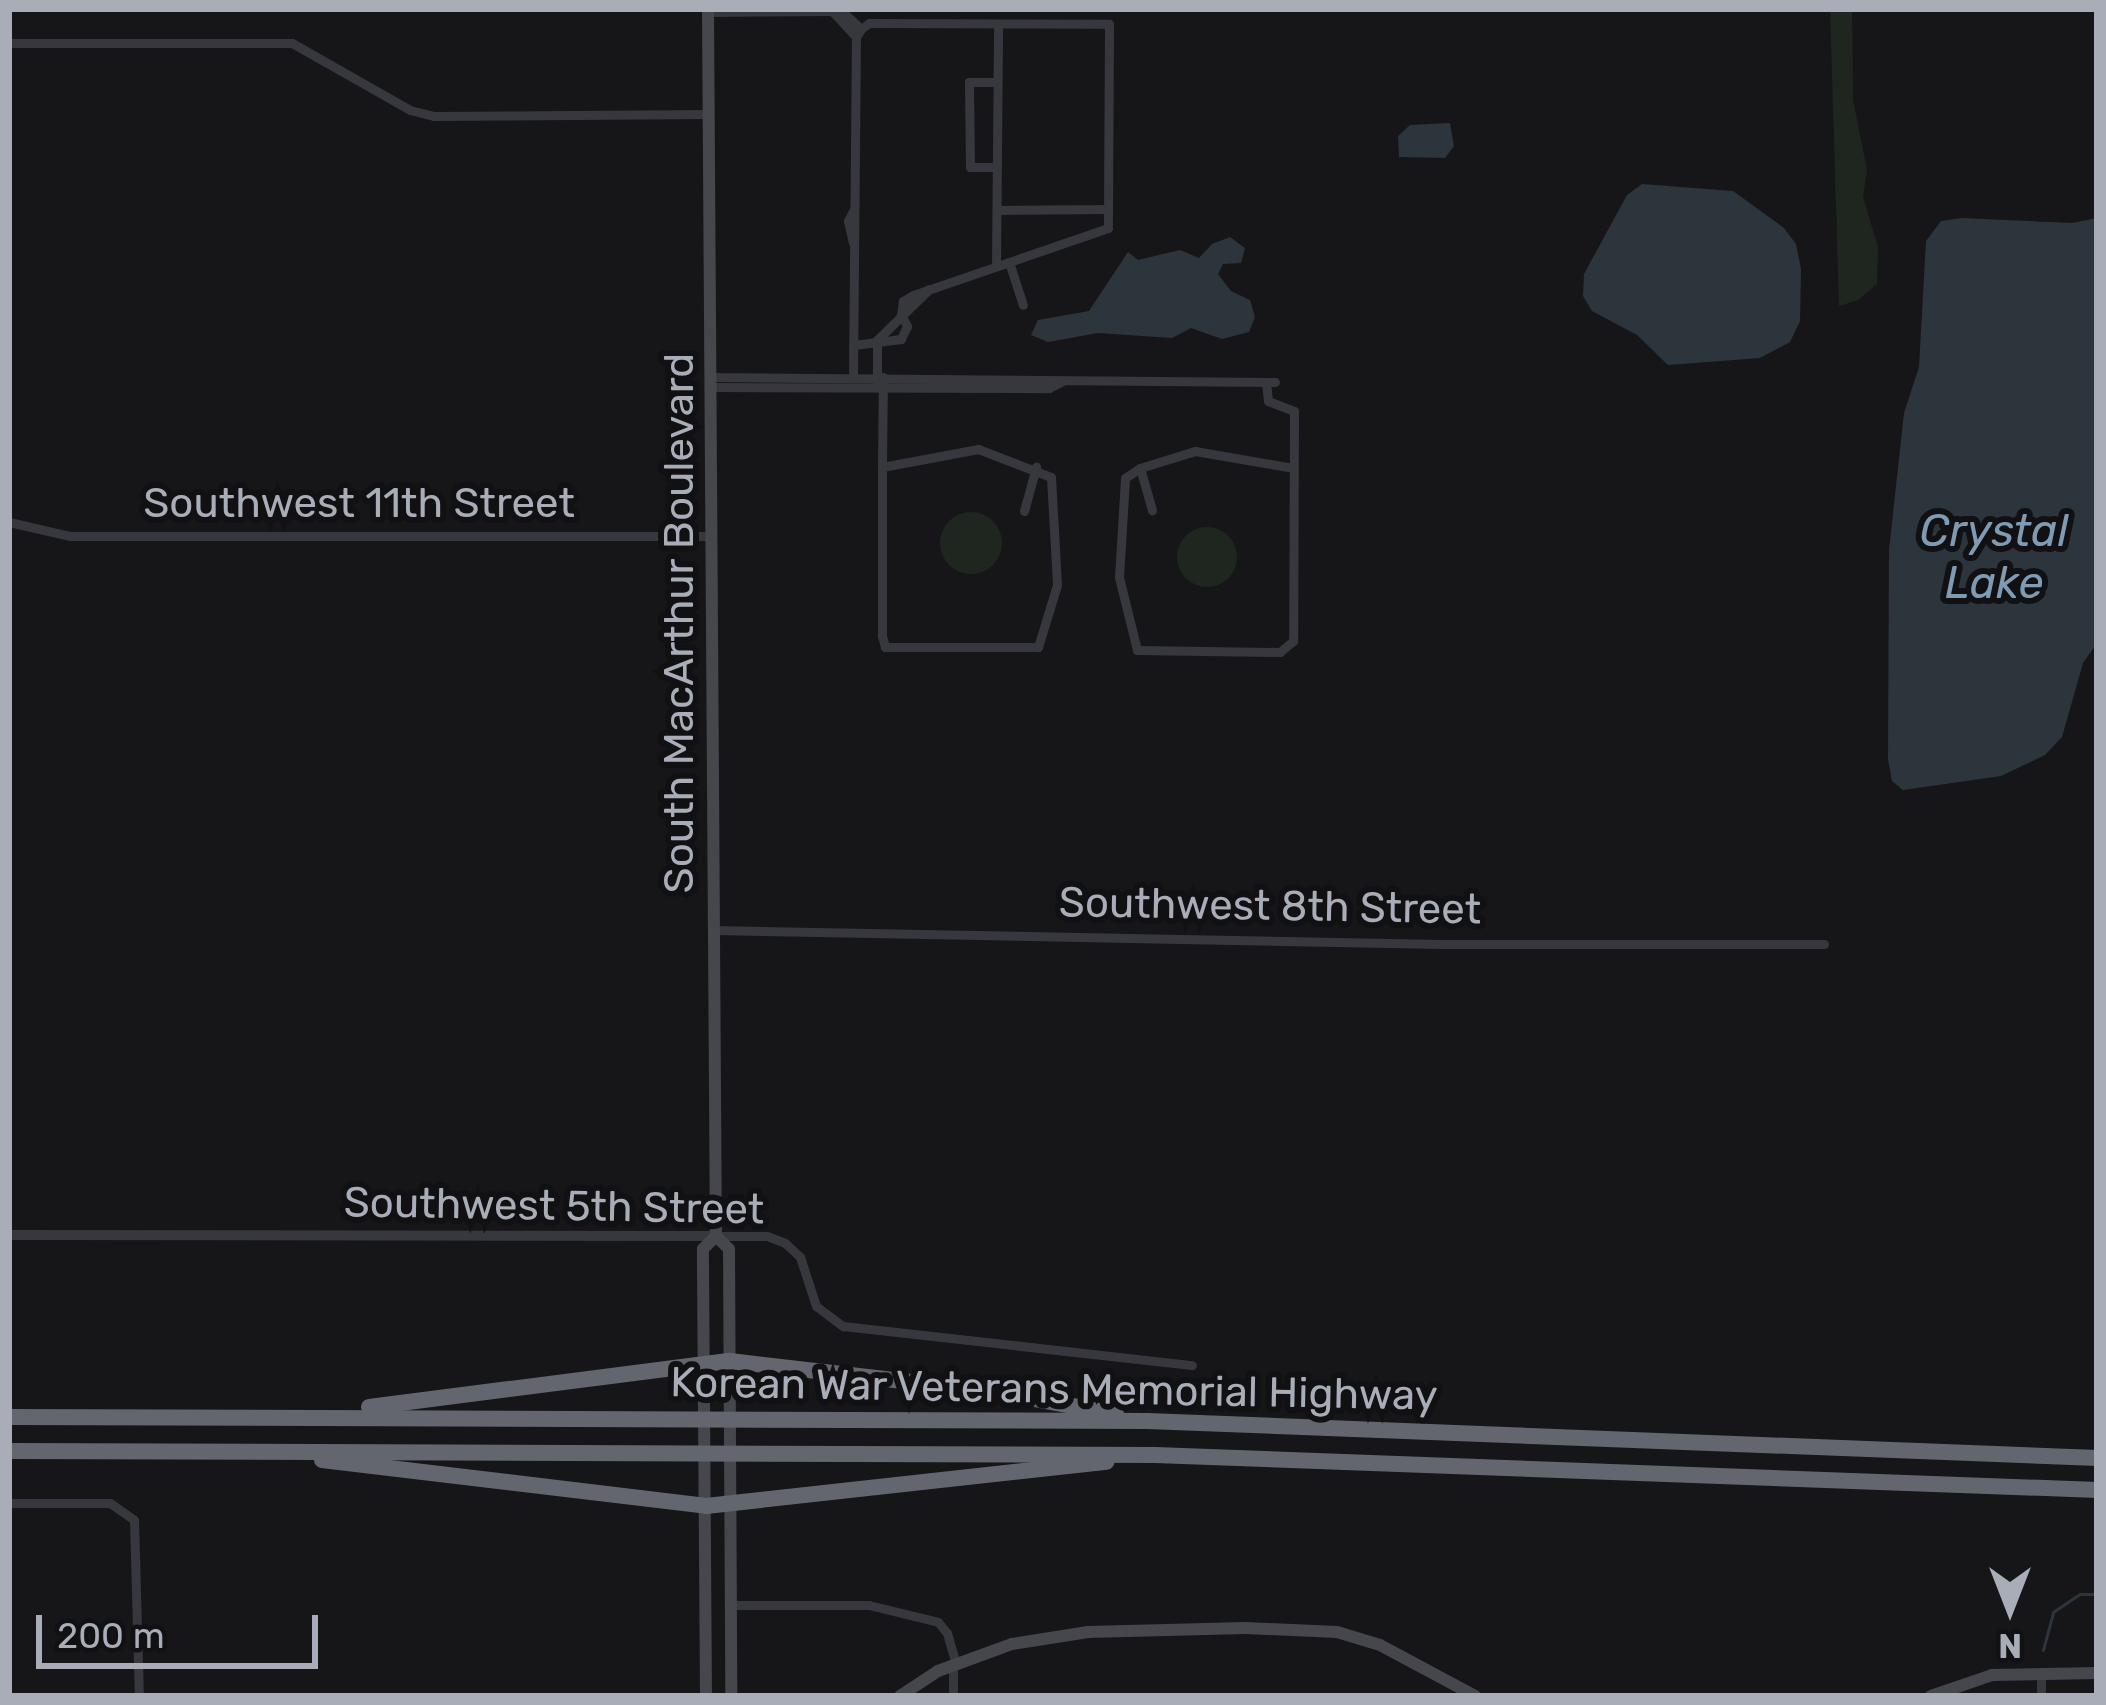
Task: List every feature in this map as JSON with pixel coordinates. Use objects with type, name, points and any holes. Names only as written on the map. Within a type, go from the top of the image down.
[{"type":"highway","points":[[237,1417],[418,1404],[730,1361],[992,1390],[1147,1420]]},
{"type":"highway","name":"Korean War Veterans Memorial Highway","points":[[9,1417],[1147,1420],[2097,1458]]},
{"type":"highway","name":"Korean War Veterans Memorial Highway","points":[[9,1450],[1155,1455],[2097,1490]]},
{"type":"highway","points":[[268,1451],[706,1506],[1155,1455]]},
{"type":"main road","name":"South MacArthur Boulevard","points":[[708,10],[716,1236],[729,1249],[731,1696]]},
{"type":"main road","name":"South MacArthur Boulevard","points":[[706,1696],[703,1249],[716,1236]]},
{"type":"main road","points":[[900,1696],[954,1665],[1012,1643],[1088,1632],[1337,1632],[1380,1646],[1458,1692],[1474,1696]]},
{"type":"main road","points":[[1931,1696],[1976,1678],[2097,1673]]},
{"type":"street","points":[[708,10],[832,11],[858,33]]},
{"type":"street","points":[[853,377],[854,246],[848,231],[854,208],[858,33],[869,23],[1109,24],[1108,228],[928,290],[877,345],[885,647],[1031,650],[1042,642],[1057,585],[1051,477],[1036,467],[978,448],[882,467]]},
{"type":"street","points":[[997,266],[998,24]]},
{"type":"street","points":[[9,43],[292,43],[410,110],[434,116],[709,114]]},
{"type":"street","points":[[997,82],[969,82],[970,167],[997,167]]},
{"type":"street","points":[[997,210],[1108,209]]},
{"type":"street","points":[[1009,262],[1023,305]]},
{"type":"street","points":[[853,345],[877,345]]},
{"type":"street","points":[[710,382],[853,377],[880,382]]},
{"type":"street","points":[[710,382],[1049,388],[1064,381],[1270,382],[1268,401],[1294,411],[1293,641],[1280,652],[1137,650],[1119,577],[1121,485],[1140,468],[1195,451],[1293,468]]},
{"type":"street","points":[[1024,511],[1036,467]]},
{"type":"street","points":[[1140,468],[1152,510]]},
{"type":"street","name":"Southwest 11th Street","points":[[9,522],[70,536],[712,536]]},
{"type":"street","name":"Southwest 8th Street","points":[[715,930],[1442,944],[1824,944]]},
{"type":"street","name":"Southwest 5th Street","points":[[9,1235],[767,1236],[800,1256],[816,1306],[843,1326],[1192,1364]]},
{"type":"street","points":[[9,1503],[110,1503],[127,1510],[139,1540],[140,1696]]},
{"type":"street","points":[[731,1605],[869,1605],[938,1622],[947,1633],[954,1665],[953,1696]]},
{"type":"street","points":[[2042,1673],[2042,1696]]},
{"type":"shaded area","points":[[1830,9],[1852,9],[1853,100],[1867,170],[1863,197],[1878,247],[1877,284],[1858,300],[1839,306]]},
{"type":"shaded area","points":[[971,512],[993,521],[1002,543],[993,565],[971,574],[949,565],[940,543],[949,521]]},
{"type":"shaded area","points":[[1207,527],[1229,535],[1237,557],[1229,579],[1207,587],[1185,579],[1177,557],[1185,535]]},
{"type":"water","points":[[1450,123],[1454,146],[1445,158],[1399,157],[1398,136],[1410,125]]},
{"type":"water","points":[[1642,184],[1733,191],[1784,228],[1796,244],[1801,269],[1800,321],[1790,342],[1760,358],[1668,365],[1637,335],[1592,311],[1583,296],[1584,274],[1627,195]]},
{"type":"water","name":"Crystal Lake","points":[[2097,218],[2097,643],[2083,663],[2062,737],[2045,755],[2001,776],[1903,790],[1892,781],[1888,759],[1889,550],[1904,413],[1919,367],[1926,241],[1941,221],[2072,223]]},
{"type":"water","points":[[1230,237],[1245,248],[1241,263],[1223,264],[1218,274],[1231,291],[1250,300],[1255,317],[1249,332],[1222,339],[1191,328],[1172,338],[1098,333],[1048,342],[1031,335],[1038,320],[1089,311],[1128,252],[1138,260],[1180,250],[1199,258],[1212,244]]},
{"type":"waterway","points":[[2043,1650],[2053,1612],[2080,1594],[2097,1594]]}]
